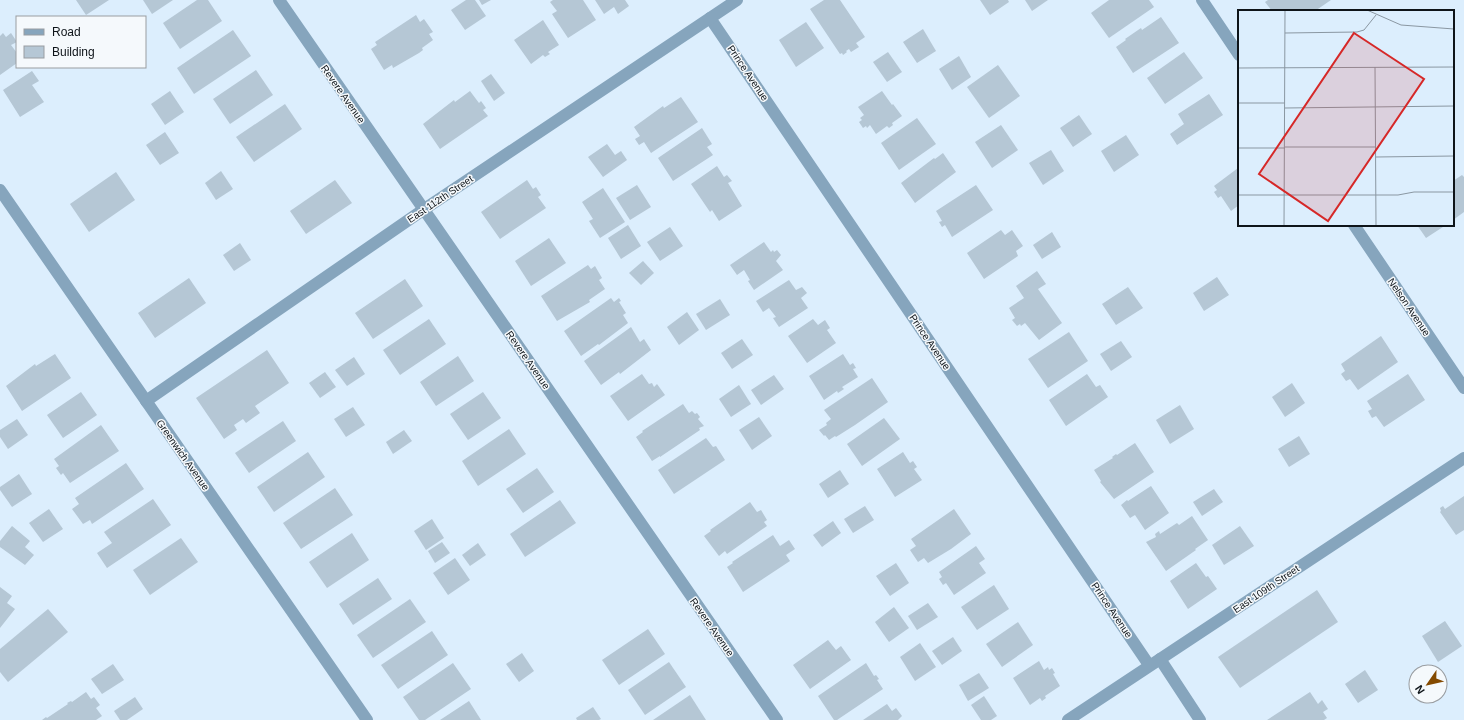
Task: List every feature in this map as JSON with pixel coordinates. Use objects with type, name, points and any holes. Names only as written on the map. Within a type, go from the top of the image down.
[{"type":"street","name":"Revere Avenue","points":[[279,0],[777,720]]},
{"type":"street","name":"East 112th Street","points":[[146,401],[423,210],[737,0]]},
{"type":"street","points":[[1202,0],[1238,54]]},
{"type":"street","name":"Prince Avenue","points":[[710,18],[1155,662],[1200,720]]},
{"type":"street","name":"Greenwich Avenue","points":[[0,190],[366,720]]},
{"type":"street","name":"Nelson Avenue","points":[[1355,226],[1464,388]]},
{"type":"street","name":"East 109th Street","points":[[1068,720],[1464,458]]},
{"type":"building","points":[[76,0],[109,0],[86,15]]},
{"type":"building","points":[[143,0],[173,0],[152,14]]},
{"type":"building","points":[[197,0],[208,0],[222,21],[180,49],[163,23]]},
{"type":"building","points":[[466,0],[475,0],[486,16],[465,30],[451,10]]},
{"type":"building","points":[[479,0],[491,0],[482,5]]},
{"type":"building","points":[[553,0],[583,0],[596,20],[568,38],[552,14],[557,11],[550,2]]},
{"type":"building","points":[[595,0],[625,0],[629,6],[618,14],[614,7],[604,14]]},
{"type":"building","points":[[824,0],[840,0],[865,37],[856,43],[859,47],[851,52],[849,49],[843,55],[842,53],[840,54],[810,9]]},
{"type":"building","points":[[980,0],[1008,0],[1009,2],[990,15]]},
{"type":"building","points":[[1025,0],[1048,0],[1032,11]]},
{"type":"building","points":[[1109,0],[1149,0],[1154,7],[1109,38],[1091,13]]},
{"type":"building","points":[[1268,0],[1331,0],[1316,10],[1271,10],[1265,2]]},
{"type":"building","points":[[416,15],[420,22],[424,19],[433,32],[429,34],[433,40],[422,48],[423,50],[419,53],[393,68],[392,65],[384,70],[371,49],[377,45],[375,42]]},
{"type":"building","points":[[1161,17],[1179,43],[1133,73],[1116,47],[1141,28],[1142,30]]},
{"type":"building","points":[[543,20],[559,45],[548,52],[550,54],[545,57],[543,55],[531,64],[514,40]]},
{"type":"building","points":[[806,22],[824,48],[796,67],[779,40]]},
{"type":"building","points":[[923,29],[936,51],[917,63],[903,42]]},
{"type":"building","points":[[233,30],[251,56],[194,94],[177,68]]},
{"type":"building","points":[[3,33],[6,37],[11,33],[16,40],[16,42],[11,45],[16,52],[16,64],[0,75],[0,36]]},
{"type":"building","points":[[888,52],[902,72],[887,82],[873,62]]},
{"type":"building","points":[[1184,52],[1203,78],[1165,104],[1147,78]]},
{"type":"building","points":[[959,56],[971,77],[952,90],[939,69]]},
{"type":"building","points":[[998,65],[1020,96],[989,118],[967,87]]},
{"type":"building","points":[[256,70],[273,95],[230,124],[213,99]]},
{"type":"building","points":[[32,71],[39,81],[32,85],[44,102],[20,117],[3,90]]},
{"type":"building","points":[[491,74],[505,93],[494,101],[481,81]]},
{"type":"building","points":[[170,91],[184,112],[165,125],[151,104]]},
{"type":"building","points":[[470,91],[479,103],[481,101],[486,108],[483,110],[488,116],[440,149],[423,124],[454,100],[455,102]]},
{"type":"building","points":[[882,91],[902,116],[892,123],[893,125],[889,128],[887,126],[876,134],[870,125],[867,128],[866,126],[863,128],[859,122],[862,120],[860,118],[864,115],[858,107]]},
{"type":"building","points":[[1209,94],[1223,115],[1177,145],[1170,134],[1184,124],[1178,114]]},
{"type":"building","points":[[681,97],[698,122],[651,153],[644,142],[639,145],[635,139],[640,136],[634,127],[663,106],[664,108]]},
{"type":"building","points":[[285,104],[302,129],[254,162],[236,137]]},
{"type":"building","points":[[1079,115],[1092,134],[1073,147],[1060,128]]},
{"type":"building","points":[[917,118],[936,144],[899,170],[881,143]]},
{"type":"building","points":[[1001,125],[1018,150],[992,168],[975,142]]},
{"type":"building","points":[[702,128],[712,144],[707,147],[713,155],[673,181],[658,158]]},
{"type":"building","points":[[165,132],[179,153],[160,165],[146,145]]},
{"type":"building","points":[[1126,135],[1139,155],[1114,172],[1101,151]]},
{"type":"building","points":[[607,144],[615,155],[621,151],[627,160],[603,177],[588,157]]},
{"type":"building","points":[[1051,150],[1064,171],[1043,185],[1029,163]]},
{"type":"building","points":[[943,153],[956,172],[915,203],[901,183]]},
{"type":"building","points":[[717,166],[724,177],[727,175],[732,181],[728,183],[742,206],[719,221],[712,210],[710,212],[691,184]]},
{"type":"building","points":[[1238,168],[1238,206],[1231,211],[1221,196],[1218,198],[1214,192],[1217,190],[1214,186]]},
{"type":"building","points":[[221,171],[233,189],[216,200],[205,183]]},
{"type":"building","points":[[116,172],[135,200],[89,232],[70,204]]},
{"type":"building","points":[[1462,175],[1464,177],[1464,212],[1454,219],[1454,180]]},
{"type":"building","points":[[335,180],[352,203],[306,234],[290,211]]},
{"type":"building","points":[[527,180],[533,189],[536,187],[541,195],[538,197],[546,208],[500,239],[481,212]]},
{"type":"building","points":[[637,185],[651,207],[630,220],[616,198]]},
{"type":"building","points":[[976,185],[993,210],[952,237],[945,225],[942,227],[939,222],[942,221],[936,211]]},
{"type":"building","points":[[603,188],[625,222],[600,238],[589,221],[593,219],[582,202]]},
{"type":"building","points":[[628,225],[641,246],[621,259],[608,238]]},
{"type":"building","points":[[1418,226],[1444,226],[1426,238]]},
{"type":"building","points":[[670,227],[683,246],[660,261],[647,242]]},
{"type":"building","points":[[1001,230],[1005,235],[1012,230],[1023,246],[1016,251],[1018,256],[984,279],[967,253]]},
{"type":"building","points":[[1052,232],[1061,247],[1042,259],[1033,245]]},
{"type":"building","points":[[549,238],[566,263],[531,286],[515,261]]},
{"type":"building","points":[[764,242],[771,252],[773,250],[774,252],[777,250],[781,255],[776,261],[783,270],[754,290],[748,281],[750,280],[744,270],[737,275],[730,265]]},
{"type":"building","points":[[240,243],[251,260],[234,271],[223,255]]},
{"type":"building","points":[[643,261],[654,273],[641,285],[629,273]]},
{"type":"building","points":[[588,265],[591,269],[595,266],[602,278],[599,280],[605,289],[589,300],[590,302],[557,321],[541,296]]},
{"type":"building","points":[[1037,271],[1046,284],[1038,289],[1062,323],[1039,340],[1025,323],[1021,326],[1020,324],[1017,326],[1012,320],[1015,318],[1009,308],[1024,298],[1016,286]]},
{"type":"building","points":[[1217,277],[1229,295],[1204,311],[1193,293]]},
{"type":"building","points":[[189,278],[206,303],[155,338],[138,313]]},
{"type":"building","points":[[405,279],[423,306],[373,339],[355,313]]},
{"type":"building","points":[[789,280],[796,290],[802,287],[807,293],[801,298],[808,308],[779,327],[773,318],[776,317],[769,308],[763,312],[756,301]]},
{"type":"building","points":[[1128,287],[1143,308],[1116,325],[1102,304]]},
{"type":"building","points":[[611,298],[614,302],[619,298],[621,301],[619,302],[626,313],[623,315],[628,323],[599,345],[598,344],[581,356],[564,331]]},
{"type":"building","points":[[720,299],[730,315],[706,330],[696,314]]},
{"type":"building","points":[[687,312],[699,330],[679,345],[667,327]]},
{"type":"building","points":[[429,319],[446,344],[400,375],[383,350]]},
{"type":"building","points":[[813,319],[818,325],[825,320],[830,328],[827,330],[836,343],[807,363],[788,336]]},
{"type":"building","points":[[631,327],[640,342],[644,339],[651,350],[620,374],[619,372],[601,385],[584,361]]},
{"type":"building","points":[[1069,332],[1088,361],[1048,388],[1028,359]]},
{"type":"building","points":[[1381,336],[1398,362],[1358,390],[1350,379],[1346,381],[1341,374],[1345,371],[1341,364]]},
{"type":"building","points":[[742,339],[753,355],[732,369],[721,353]]},
{"type":"building","points":[[1121,341],[1132,357],[1111,371],[1100,354]]},
{"type":"building","points":[[267,350],[289,383],[255,406],[260,413],[246,423],[243,419],[234,425],[237,430],[224,439],[196,398]]},
{"type":"building","points":[[55,354],[71,378],[22,411],[6,386],[35,364],[36,366]]},
{"type":"building","points":[[843,354],[850,365],[853,363],[856,368],[853,369],[858,377],[842,387],[844,389],[838,393],[837,391],[824,400],[809,376]]},
{"type":"building","points":[[458,356],[474,381],[436,406],[420,382]]},
{"type":"building","points":[[354,357],[365,374],[347,386],[335,370]]},
{"type":"building","points":[[325,372],[336,387],[320,398],[309,383]]},
{"type":"building","points":[[642,374],[649,384],[652,383],[654,387],[657,384],[665,395],[628,421],[610,396]]},
{"type":"building","points":[[1087,374],[1096,387],[1100,385],[1108,397],[1066,426],[1049,400]]},
{"type":"building","points":[[1408,374],[1425,400],[1384,427],[1376,416],[1372,418],[1368,411],[1372,409],[1367,401]]},
{"type":"building","points":[[774,375],[784,389],[761,405],[751,390]]},
{"type":"building","points":[[872,378],[888,402],[855,425],[829,440],[819,430],[827,425],[826,423],[831,419],[824,410]]},
{"type":"building","points":[[1292,383],[1305,403],[1285,417],[1272,397]]},
{"type":"building","points":[[739,385],[751,404],[731,417],[719,399]]},
{"type":"building","points":[[81,392],[97,415],[63,438],[47,415]]},
{"type":"building","points":[[483,392],[501,418],[468,440],[450,414]]},
{"type":"building","points":[[683,404],[689,413],[692,411],[695,414],[697,413],[700,417],[698,419],[704,426],[652,461],[636,437],[643,432],[642,431]]},
{"type":"building","points":[[1180,405],[1194,429],[1170,444],[1156,420]]},
{"type":"building","points":[[353,407],[365,425],[346,437],[334,419]]},
{"type":"building","points":[[759,417],[772,436],[752,450],[739,430]]},
{"type":"building","points":[[884,418],[900,439],[862,466],[847,444]]},
{"type":"building","points":[[17,419],[28,435],[8,449],[0,437],[0,430]]},
{"type":"building","points":[[283,421],[296,441],[249,473],[235,453]]},
{"type":"building","points":[[101,425],[119,451],[70,483],[63,473],[61,475],[56,468],[59,466],[54,459]]},
{"type":"building","points":[[509,429],[526,454],[478,486],[462,461]]},
{"type":"building","points":[[404,430],[412,441],[393,454],[386,442]]},
{"type":"building","points":[[1299,436],[1310,454],[1289,467],[1278,449]]},
{"type":"building","points":[[706,438],[713,447],[716,446],[725,460],[674,494],[658,470]]},
{"type":"building","points":[[1135,443],[1154,472],[1114,499],[1100,482],[1101,481],[1094,470],[1113,458],[1112,457],[1116,454],[1117,455]]},
{"type":"building","points":[[308,452],[325,477],[274,512],[257,487]]},
{"type":"building","points":[[903,452],[910,463],[913,461],[917,467],[914,469],[922,480],[895,497],[877,469]]},
{"type":"building","points":[[126,463],[144,489],[92,524],[90,520],[83,524],[72,509],[79,504],[75,498]]},
{"type":"building","points":[[537,468],[554,492],[523,513],[506,489]]},
{"type":"building","points":[[840,470],[849,484],[828,498],[819,484]]},
{"type":"building","points":[[19,474],[32,494],[12,507],[0,490],[0,487]]},
{"type":"building","points":[[1151,486],[1169,513],[1145,530],[1135,515],[1130,518],[1121,505]]},
{"type":"building","points":[[335,488],[353,515],[301,549],[283,523]]},
{"type":"building","points":[[1214,489],[1223,502],[1202,516],[1193,502]]},
{"type":"building","points":[[1464,496],[1464,530],[1456,535],[1440,512],[1440,508],[1443,506],[1445,509]]},
{"type":"building","points":[[153,499],[171,525],[107,568],[97,553],[112,543],[104,532]]},
{"type":"building","points":[[560,500],[576,523],[525,557],[510,534]]},
{"type":"building","points":[[750,502],[757,512],[761,510],[767,520],[764,522],[767,526],[727,554],[725,551],[719,556],[704,536],[711,531],[710,530]]},
{"type":"building","points":[[865,506],[874,520],[853,533],[844,519]]},
{"type":"building","points":[[49,509],[63,529],[43,542],[29,523]]},
{"type":"building","points":[[954,509],[971,534],[951,549],[928,563],[924,558],[918,562],[910,550],[916,546],[911,539]]},
{"type":"building","points":[[1192,516],[1208,540],[1166,571],[1146,542],[1156,537],[1155,534],[1159,531],[1160,534],[1177,523],[1179,525]]},
{"type":"building","points":[[432,519],[444,538],[426,550],[414,531]]},
{"type":"building","points":[[833,521],[841,533],[822,547],[813,535]]},
{"type":"building","points":[[12,526],[30,541],[25,547],[34,555],[25,565],[0,547],[0,541]]},
{"type":"building","points":[[1240,526],[1254,546],[1224,565],[1212,545]]},
{"type":"building","points":[[352,533],[369,560],[327,588],[309,562]]},
{"type":"building","points":[[773,535],[780,546],[789,540],[795,549],[786,555],[790,561],[743,592],[727,567],[733,563],[732,562]]},
{"type":"building","points":[[181,538],[198,562],[150,595],[133,570]]},
{"type":"building","points":[[442,542],[450,553],[435,563],[428,551]]},
{"type":"building","points":[[478,543],[486,555],[470,566],[462,555]]},
{"type":"building","points":[[976,546],[985,559],[979,563],[986,573],[954,595],[946,583],[943,585],[939,579],[942,577],[939,572]]},
{"type":"building","points":[[455,558],[470,580],[448,595],[433,573]]},
{"type":"building","points":[[896,563],[909,583],[890,596],[876,576]]},
{"type":"building","points":[[1196,563],[1217,589],[1188,609],[1170,581]]},
{"type":"building","points":[[378,578],[392,599],[353,625],[339,604]]},
{"type":"building","points":[[994,585],[1009,609],[977,630],[961,607]]},
{"type":"building","points":[[0,587],[12,596],[7,603],[15,609],[0,628]]},
{"type":"building","points":[[1317,590],[1338,622],[1240,688],[1218,657]]},
{"type":"building","points":[[410,599],[426,622],[373,658],[357,635]]},
{"type":"building","points":[[928,603],[938,617],[917,630],[908,616]]},
{"type":"building","points":[[894,607],[909,628],[889,642],[875,622]]},
{"type":"building","points":[[48,609],[68,632],[8,682],[0,672],[0,649]]},
{"type":"building","points":[[1445,621],[1462,646],[1438,662],[1422,636]]},
{"type":"building","points":[[1018,622],[1033,645],[1002,667],[986,644]]},
{"type":"building","points":[[648,629],[665,654],[619,685],[602,660]]},
{"type":"building","points":[[432,631],[448,655],[398,689],[381,665]]},
{"type":"building","points":[[953,637],[962,651],[942,665],[932,651]]},
{"type":"building","points":[[828,640],[836,650],[841,646],[851,660],[810,689],[793,665]]},
{"type":"building","points":[[920,643],[936,667],[915,681],[900,657]]},
{"type":"building","points":[[522,653],[534,671],[519,682],[506,664]]},
{"type":"building","points":[[1039,661],[1044,670],[1048,667],[1049,670],[1052,668],[1055,673],[1053,674],[1060,686],[1045,696],[1046,698],[1042,701],[1040,698],[1030,705],[1013,678]]},
{"type":"building","points":[[669,662],[686,687],[645,715],[628,690]]},
{"type":"building","points":[[453,663],[471,689],[425,720],[419,720],[403,697]]},
{"type":"building","points":[[866,663],[874,676],[876,675],[879,679],[877,680],[883,689],[837,720],[834,720],[818,696]]},
{"type":"building","points":[[113,664],[124,680],[102,694],[91,679]]},
{"type":"building","points":[[1365,670],[1378,690],[1358,703],[1345,684]]},
{"type":"building","points":[[979,673],[989,688],[968,701],[959,685]]},
{"type":"building","points":[[86,692],[91,699],[94,697],[100,705],[96,708],[102,716],[96,720],[42,720],[46,717],[47,718],[68,704],[67,703],[72,702]]},
{"type":"building","points":[[1310,692],[1318,704],[1322,700],[1328,709],[1323,712],[1327,718],[1324,720],[1267,720]]},
{"type":"building","points":[[690,695],[706,720],[653,720]]},
{"type":"building","points":[[984,696],[997,716],[991,720],[981,720],[971,705]]},
{"type":"building","points":[[135,697],[143,709],[127,720],[120,720],[114,711]]},
{"type":"building","points":[[469,701],[481,720],[440,720]]},
{"type":"building","points":[[887,704],[892,711],[896,708],[902,716],[898,720],[863,720]]},
{"type":"building","points":[[593,707],[601,719],[577,720],[576,718]]}]
